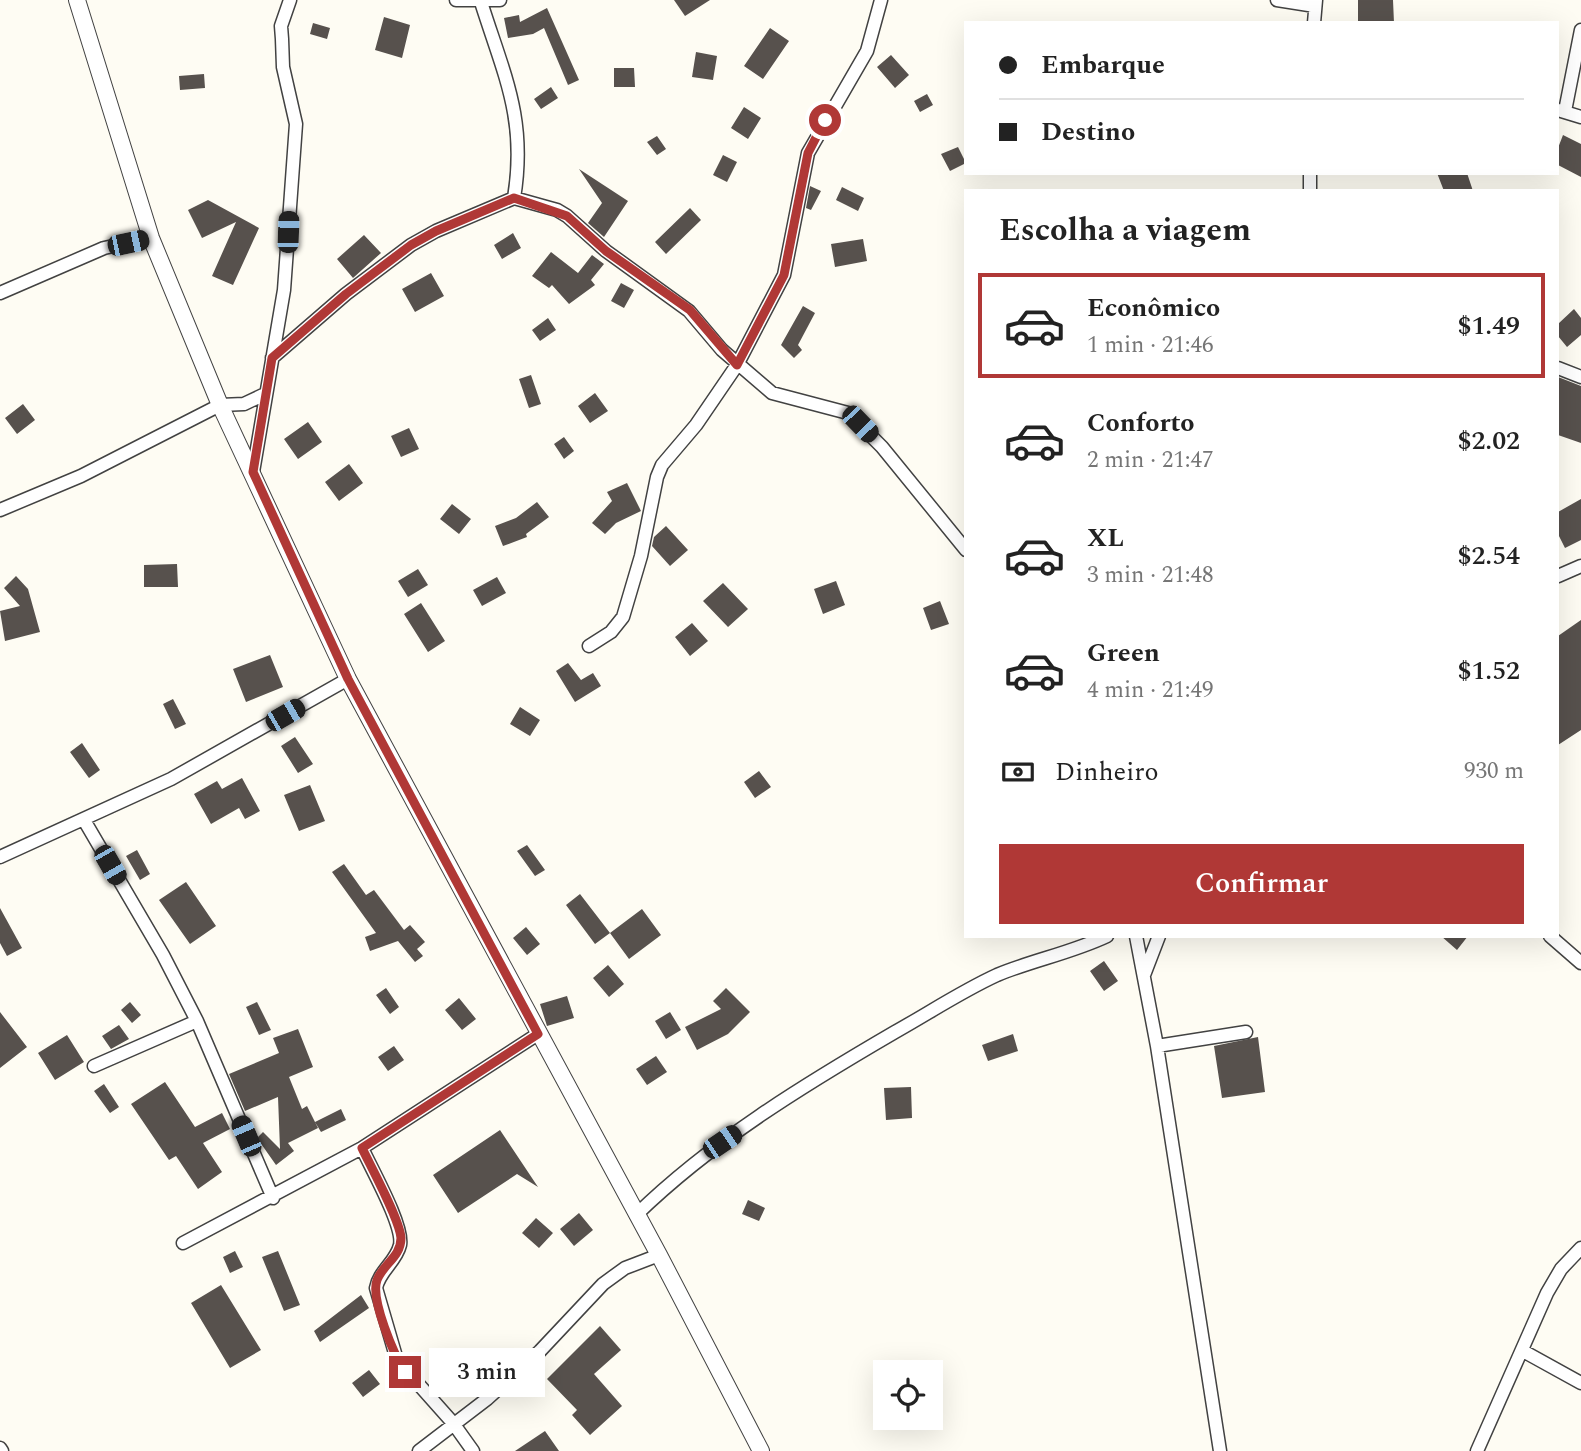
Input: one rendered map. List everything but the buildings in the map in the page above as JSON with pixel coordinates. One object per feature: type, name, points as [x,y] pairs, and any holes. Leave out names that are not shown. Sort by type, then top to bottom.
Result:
[{"type":"street","points":[[77,0],[151,238],[220,405],[348,679],[659,1255],[761,1451]]},
{"type":"street","points":[[253,472],[284,290],[296,124],[284,67],[281,26],[290,0]]},
{"type":"street","points":[[456,0],[500,0]]},
{"type":"street","points":[[589,646],[611,632],[623,617],[641,556],[657,477],[662,465],[696,425],[737,365],[784,275],[808,153],[867,51],[881,0]]},
{"type":"street","points":[[1277,0],[1315,3],[1314,21]]},
{"type":"street","points":[[481,2],[517,113],[520,163],[514,198]]},
{"type":"street","points":[[1581,30],[1561,110],[1581,117]]},
{"type":"street","points":[[272,358],[346,294],[411,245],[436,231],[514,198],[567,216],[606,251],[690,310],[737,365],[772,393],[848,413],[882,447],[964,548]]},
{"type":"street","points":[[0,293],[104,248],[151,238]]},
{"type":"street","points":[[1559,368],[1581,377]]},
{"type":"street","points":[[0,510],[81,476],[220,405],[243,404],[265,394]]},
{"type":"street","points":[[1559,576],[1581,566]]},
{"type":"street","points":[[0,856],[84,820],[222,752],[348,679]]},
{"type":"street","points":[[84,820],[163,956],[197,1021],[273,1198]]},
{"type":"street","points":[[636,1215],[679,1175],[722,1142],[871,1046],[998,975],[1072,952],[1103,938]]},
{"type":"street","points":[[1136,938],[1157,1046],[1220,1451]]},
{"type":"street","points":[[1143,977],[1157,938]]},
{"type":"street","points":[[1552,938],[1581,963]]},
{"type":"street","points":[[94,1066],[197,1021]]},
{"type":"street","points":[[1157,1046],[1246,1032]]},
{"type":"street","points":[[183,1243],[273,1198],[362,1148],[538,1034]]},
{"type":"street","points":[[362,1148],[401,1233],[396,1255],[377,1279],[376,1288],[397,1360],[453,1423],[473,1451]]},
{"type":"street","points":[[1477,1451],[1547,1293],[1561,1269],[1581,1248]]},
{"type":"street","points":[[419,1451],[487,1399],[540,1351],[603,1284],[625,1268],[659,1255]]},
{"type":"street","points":[[1523,1351],[1581,1383]]},
{"type":"route","points":[[405,1372],[397,1360],[376,1297],[377,1279],[396,1255],[401,1233],[362,1148],[538,1034],[348,679],[253,472],[272,358],[346,294],[411,245],[436,231],[514,198],[556,210],[567,216],[606,251],[659,291],[690,310],[737,365],[784,275],[808,153],[825,120]]}]
